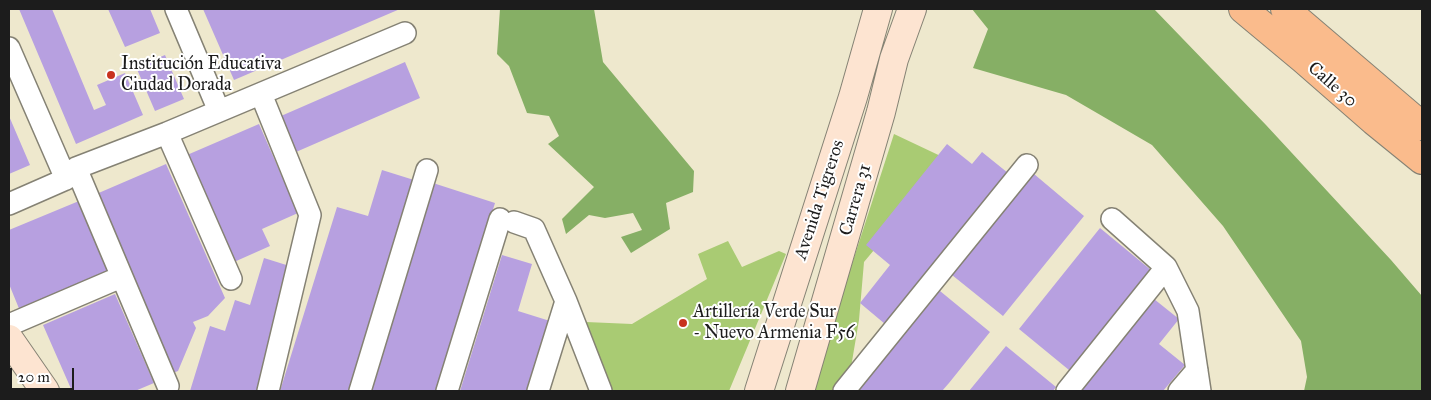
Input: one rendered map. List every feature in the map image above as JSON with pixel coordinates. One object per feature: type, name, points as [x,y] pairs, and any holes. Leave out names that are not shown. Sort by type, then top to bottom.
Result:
[{"type":"main road","name":"Avenida Tigreros","points":[[759,391],[850,106],[878,9]]},
{"type":"main road","name":"Carrera 31","points":[[800,391],[881,112],[894,59],[912,9]]},
{"type":"main road","name":"Calle 30","points":[[1243,9],[1374,122],[1422,160]]},
{"type":"main road","name":"Calle 30","points":[[1285,9],[1422,126]]},
{"type":"main road","points":[[9,339],[45,391]]},
{"type":"street","points":[[176,9],[219,111]]},
{"type":"street","points":[[9,204],[71,174],[405,34]]},
{"type":"street","points":[[9,48],[121,277],[168,386]]},
{"type":"street","points":[[261,94],[310,215],[268,391]]},
{"type":"street","points":[[167,133],[231,279]]},
{"type":"street","points":[[844,391],[1027,165]]},
{"type":"street","points":[[360,391],[427,170]]},
{"type":"street","points":[[1112,219],[1166,267],[1188,311],[1200,391]]},
{"type":"street","points":[[448,391],[507,221],[534,228],[566,301],[601,391]]},
{"type":"street","points":[[1067,391],[1160,274]]},
{"type":"street","points":[[9,326],[121,277]]},
{"type":"street","points":[[538,391],[566,301]]},
{"type":"street","points":[[1179,391],[1197,370]]},
{"type":"green space","points":[[500,9],[594,9],[603,62],[694,171],[693,192],[666,203],[670,229],[631,253],[621,237],[642,230],[633,213],[605,218],[589,215],[566,234],[562,219],[594,187],[548,144],[559,136],[549,116],[527,113],[509,66],[497,54]]},
{"type":"green space","points":[[972,9],[1154,9],[1266,125],[1422,296],[1422,391],[1304,391],[1307,377],[1301,341],[1223,226],[1152,145],[1066,95],[973,68],[988,29]]},
{"type":"green space","points":[[894,134],[949,160],[864,262],[859,320],[847,391],[811,391]]},
{"type":"green space","points":[[728,241],[742,267],[779,251],[786,254],[729,391],[613,391],[586,322],[632,324],[707,279],[698,254]]},
{"type":"building","points":[[19,9],[52,9],[94,110],[106,105],[97,85],[125,73],[143,115],[76,144]]},
{"type":"building","points":[[108,9],[150,9],[160,33],[125,47]]},
{"type":"building","points":[[203,9],[400,9],[234,80]]},
{"type":"building","points":[[165,55],[184,99],[155,111],[136,67]]},
{"type":"building","points":[[405,62],[420,98],[296,152],[281,116]]},
{"type":"building","points":[[9,116],[30,165],[9,174]]},
{"type":"building","points":[[259,124],[298,213],[262,229],[270,246],[234,262],[187,155]]},
{"type":"building","points":[[947,144],[972,164],[982,152],[1008,173],[885,324],[860,303],[890,265],[866,245]]},
{"type":"building","points":[[166,164],[225,298],[208,316],[193,322],[196,328],[178,371],[173,373],[94,195]]},
{"type":"building","points":[[382,170],[414,180],[349,391],[280,391],[337,207],[368,216]]},
{"type":"building","points":[[1034,174],[1084,216],[1003,316],[952,275]]},
{"type":"building","points":[[433,183],[495,203],[437,391],[369,391]]},
{"type":"building","points":[[79,201],[109,274],[20,311],[9,284],[9,230]]},
{"type":"building","points":[[1100,228],[1151,270],[1069,370],[1019,329]]},
{"type":"building","points":[[502,255],[532,264],[518,311],[550,321],[528,391],[460,391]]},
{"type":"building","points":[[264,258],[296,268],[258,391],[190,391],[210,326],[225,331],[235,300],[250,305]]},
{"type":"building","points":[[940,291],[990,332],[949,383],[942,391],[858,391]]},
{"type":"building","points":[[115,294],[154,383],[135,391],[72,391],[43,325]]},
{"type":"building","points":[[1154,299],[1179,319],[1159,344],[1185,365],[1163,391],[1079,391]]},
{"type":"building","points":[[1006,346],[1056,387],[1053,391],[969,391]]},
{"type":"place","name":"Institución Educativa Ciudad Dorada","points":[[111,75]]},
{"type":"place","name":"Artillería Verde Sur - Nuevo Armenia F56","points":[[683,323]]}]
